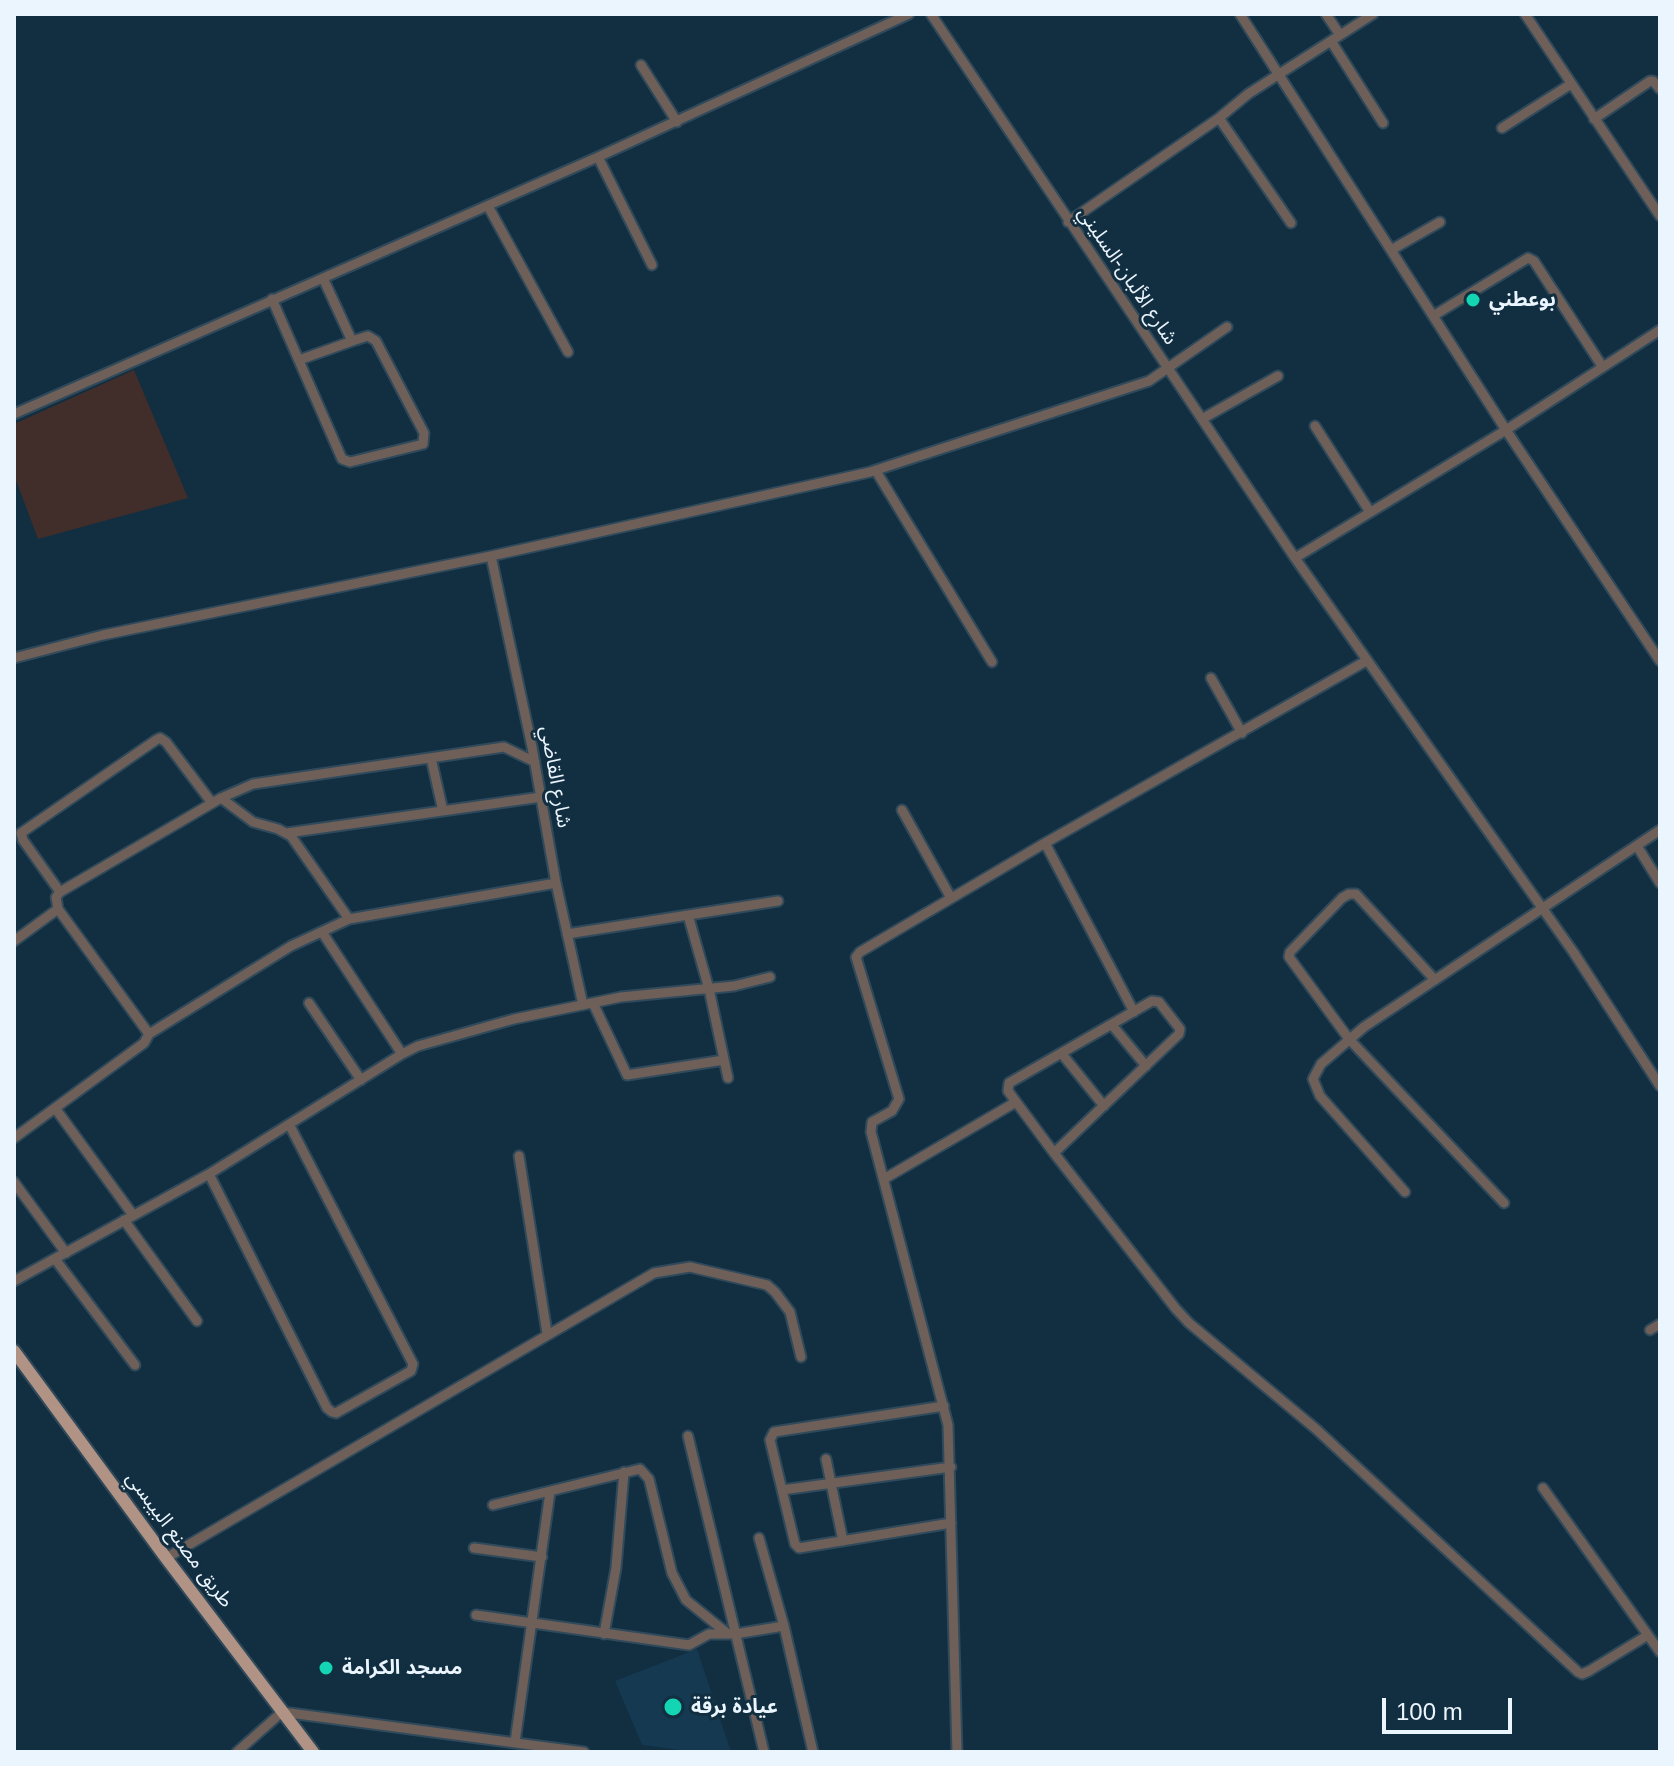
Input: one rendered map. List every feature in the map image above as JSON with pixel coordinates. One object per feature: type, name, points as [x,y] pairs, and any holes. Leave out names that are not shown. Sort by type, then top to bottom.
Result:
[{"type":"main road","name":"طريق مصنع البيبسي","points":[[14,1351],[313,1752]]},
{"type":"street","points":[[14,414],[677,122],[909,14]]},
{"type":"street","name":"شارع الألبان-السليني","points":[[931,14],[1295,558],[1544,910],[1660,1086]]},
{"type":"street","points":[[1240,14],[1506,430],[1660,661]]},
{"type":"street","points":[[1326,14],[1335,38],[1383,123]]},
{"type":"street","points":[[1068,222],[1219,118],[1248,94],[1373,14]]},
{"type":"street","points":[[1525,14],[1660,216]]},
{"type":"street","points":[[641,65],[677,122]]},
{"type":"street","points":[[1594,119],[1650,81],[1660,89]]},
{"type":"street","points":[[1502,128],[1571,84]]},
{"type":"street","points":[[1219,118],[1291,223]]},
{"type":"street","points":[[598,157],[652,265]]},
{"type":"street","points":[[488,206],[568,352]]},
{"type":"street","points":[[1391,250],[1440,222]]},
{"type":"street","points":[[1433,316],[1528,258],[1534,261],[1602,366]]},
{"type":"street","points":[[323,278],[352,341],[368,336],[376,341],[424,433],[423,444]]},
{"type":"street","points":[[272,299],[342,459],[350,462],[423,444]]},
{"type":"street","points":[[14,658],[103,635],[491,556],[876,471],[1149,381],[1227,327]]},
{"type":"street","points":[[1295,558],[1506,430],[1660,330]]},
{"type":"street","points":[[299,360],[370,337],[423,444]]},
{"type":"street","points":[[1202,419],[1278,376]]},
{"type":"street","points":[[1315,426],[1370,512]]},
{"type":"street","points":[[876,471],[992,662]]},
{"type":"street","name":"شارع القاضي","points":[[491,556],[535,762],[567,934],[588,1004],[627,1075],[724,1060]]},
{"type":"street","points":[[957,1752],[951,1467],[944,1406],[870,1127],[875,1120],[892,1111],[899,1099],[856,957],[1045,843],[1366,661]]},
{"type":"street","points":[[1211,678],[1242,733]]},
{"type":"street","points":[[60,892],[21,833],[160,738],[217,800],[253,822],[287,833],[541,797]]},
{"type":"street","points":[[149,1034],[58,909],[56,897],[60,892],[217,800],[253,784],[504,747],[535,762]]},
{"type":"street","points":[[431,758],[443,811]]},
{"type":"street","points":[[902,810],[951,898]]},
{"type":"street","points":[[1405,1192],[1316,1088],[1314,1073],[1349,1039],[1660,830]]},
{"type":"street","points":[[287,833],[349,919]]},
{"type":"street","points":[[1045,843],[1134,1012]]},
{"type":"street","points":[[1637,846],[1660,883]]},
{"type":"street","points":[[14,1138],[144,1043],[149,1034],[291,946],[349,919],[556,883]]},
{"type":"street","points":[[1435,980],[1356,894],[1342,898],[1290,952],[1289,957],[1349,1039],[1504,1203]]},
{"type":"street","points":[[567,934],[778,901]]},
{"type":"street","points":[[14,941],[58,909]]},
{"type":"street","points":[[688,915],[709,989],[728,1078]]},
{"type":"street","points":[[322,932],[402,1054]]},
{"type":"street","points":[[14,1281],[209,1174],[402,1054],[452,1036],[621,997],[734,986],[770,977]]},
{"type":"street","points":[[1054,1153],[1179,1034],[1180,1029],[1159,1002],[1152,1001],[1009,1083],[1008,1091],[1054,1153],[1189,1323],[1316,1429],[1578,1672],[1589,1671],[1648,1635]]},
{"type":"street","points":[[309,1003],[361,1080]]},
{"type":"street","points":[[1112,1025],[1146,1066]]},
{"type":"street","points":[[1062,1054],[1104,1106]]},
{"type":"street","points":[[884,1179],[1016,1102]]},
{"type":"street","points":[[55,1108],[197,1321]]},
{"type":"street","points":[[209,1174],[327,1408],[336,1413],[411,1371],[413,1364],[290,1126]]},
{"type":"street","points":[[519,1156],[547,1333]]},
{"type":"street","points":[[14,1182],[66,1253]]},
{"type":"street","points":[[55,1259],[135,1365]]},
{"type":"street","points":[[166,1558],[654,1273],[690,1267],[767,1285],[790,1312],[801,1357]]},
{"type":"street","points":[[1650,1330],[1660,1324]]},
{"type":"street","points":[[944,1406],[774,1432],[770,1440],[797,1546],[804,1549],[951,1523]]},
{"type":"street","points":[[688,1436],[732,1634],[764,1752]]},
{"type":"street","points":[[826,1459],[843,1541]]},
{"type":"street","points":[[782,1490],[951,1467]]},
{"type":"street","points":[[493,1505],[635,1469],[646,1474],[672,1573],[686,1600],[732,1634]]},
{"type":"street","points":[[604,1634],[616,1568],[624,1472]]},
{"type":"street","points":[[1543,1488],[1660,1652]]},
{"type":"street","points":[[515,1742],[550,1492]]},
{"type":"street","points":[[759,1538],[784,1626],[813,1752]]},
{"type":"street","points":[[474,1548],[542,1557]]},
{"type":"street","points":[[476,1615],[689,1645],[704,1636],[784,1626]]},
{"type":"street","points":[[237,1752],[282,1712],[584,1752]]},
{"type":"shaded area","points":[[134,370],[188,498],[38,539],[14,475],[14,424]]},
{"type":"shaded area","points":[[697,1649],[731,1752],[695,1752],[642,1745],[615,1681]]},
{"type":"place","name":"بوعطني","points":[[1473,300]]},
{"type":"place","name":"مسجد الكرامة","points":[[326,1668]]},
{"type":"place","name":"عيادة برقة","points":[[673,1707]]}]
